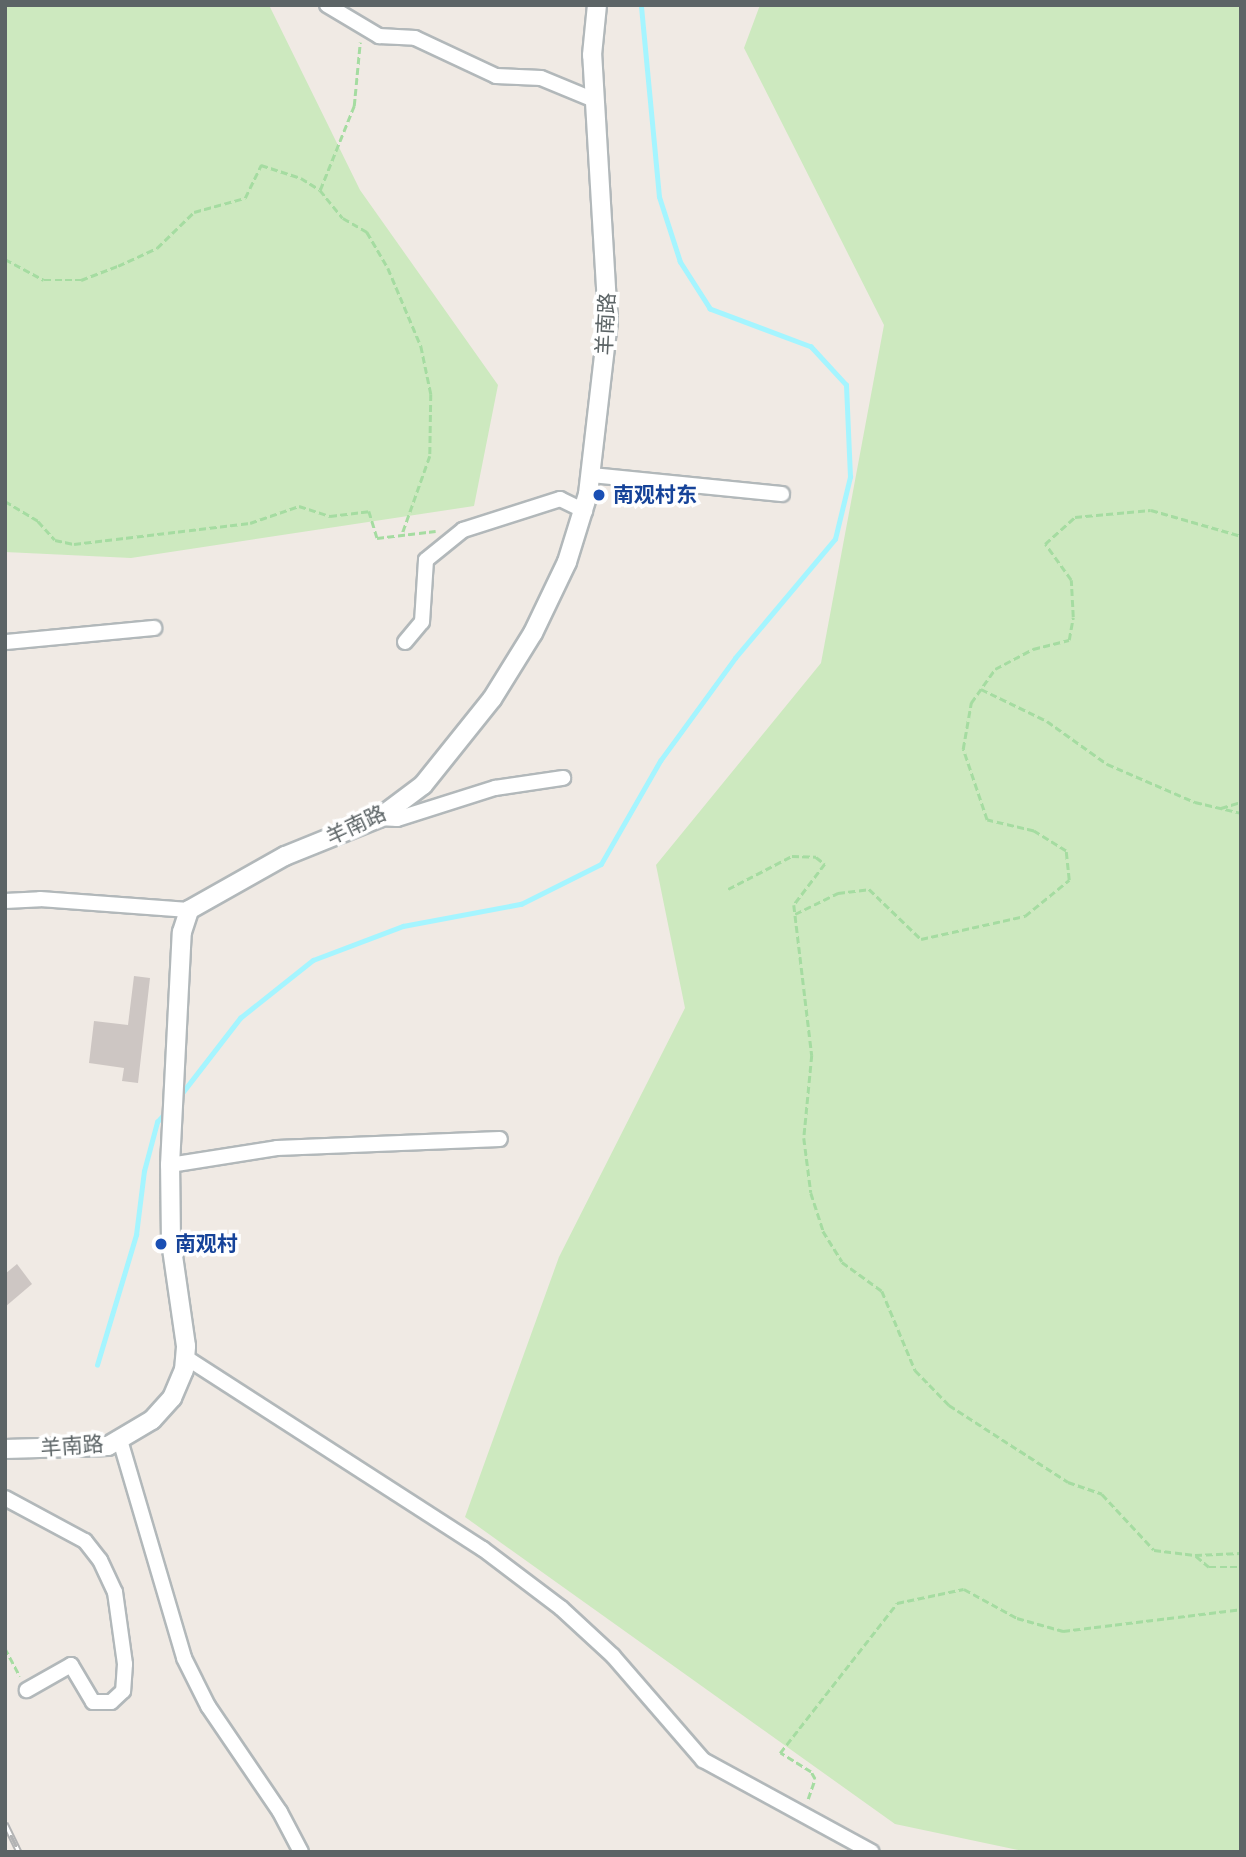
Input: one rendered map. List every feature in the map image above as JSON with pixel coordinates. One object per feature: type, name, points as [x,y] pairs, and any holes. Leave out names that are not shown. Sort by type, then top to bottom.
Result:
[{"type":"street","points":[[327,5],[379,36],[415,38],[496,76],[541,78],[594,100]]},
{"type":"street","name":"羊南路","points":[[5,1449],[82,1449],[120,1440],[152,1420],[172,1398],[185,1357],[171,1242],[170,1165],[182,932],[189,910],[285,856],[379,818],[423,785],[492,699],[533,633],[585,511],[608,321],[592,55],[597,5]]},
{"type":"street","points":[[591,475],[782,494]]},
{"type":"street","points":[[405,642],[422,622],[426,560],[463,530],[560,499],[585,511]]},
{"type":"street","points":[[5,642],[154,628]]},
{"type":"street","points":[[379,818],[397,819],[495,788],[563,778]]},
{"type":"street","points":[[5,901],[40,899],[189,910]]},
{"type":"street","points":[[170,1165],[277,1148],[500,1139]]},
{"type":"street","points":[[185,1357],[484,1549],[613,1656],[704,1760],[872,1852]]},
{"type":"street","points":[[120,1440],[184,1658],[208,1706],[281,1812],[301,1852]]},
{"type":"street","points":[[5,1497],[85,1541],[100,1560],[115,1592],[125,1664],[123,1691],[111,1702],[93,1702],[71,1665],[27,1690]]},
{"type":"path","points":[[320,190],[354,106],[360,27]]},
{"type":"path","points":[[5,259],[44,280],[81,280],[157,248],[194,212],[245,198],[261,165],[301,178],[320,190],[343,218],[367,232],[388,268],[421,346],[431,394],[430,456],[402,535]]},
{"type":"path","points":[[5,501],[38,521],[55,540],[74,544],[250,523],[299,506],[330,516],[369,511],[377,538],[463,530]]},
{"type":"path","points":[[795,914],[838,893],[869,889],[922,939],[1025,916],[1069,880],[1066,851],[1034,831],[987,820],[963,749],[971,704],[995,669],[1033,649],[1069,640],[1071,580],[1045,544],[1074,517],[1151,510],[1240,537]]},
{"type":"path","points":[[981,689],[1047,721],[1107,764],[1221,808],[1241,813]]},
{"type":"path","points":[[1221,808],[1241,802]]},
{"type":"path","points":[[728,889],[792,856],[816,857],[825,864],[794,905],[812,1055],[804,1138],[811,1193],[823,1231],[842,1262],[882,1291],[915,1370],[949,1405],[1068,1482],[1102,1494],[1154,1550],[1195,1555],[1241,1552]]},
{"type":"path","points":[[1195,1555],[1209,1567],[1241,1567]]},
{"type":"path","points":[[803,1815],[815,1779],[811,1772],[780,1753],[897,1602],[964,1589],[1017,1618],[1063,1631],[1241,1609]]},
{"type":"path","points":[[5,1648],[27,1690]]},
{"type":"green space","points":[[5,5],[269,5],[360,190],[498,385],[474,506],[131,558],[5,552]]},
{"type":"green space","points":[[760,5],[1241,5],[1241,1852],[1028,1852],[895,1824],[465,1517],[559,1257],[685,1008],[656,865],[821,663],[884,325],[744,48]]},
{"type":"building","points":[[134,976],[150,978],[138,1083],[122,1081],[124,1068],[89,1063],[94,1021],[128,1025]]},
{"type":"building","points":[[17,1264],[32,1284],[5,1307],[5,1274]]},
{"type":"waterway","points":[[179,1097],[240,1018],[313,960],[403,926],[521,904],[601,864],[660,761],[735,658],[835,539],[850,477],[846,385],[811,347],[710,309],[680,262],[659,197],[641,5]]},
{"type":"waterway","points":[[97,1365],[136,1235],[144,1171],[157,1122],[167,1111]]},
{"type":"railway","points":[[5,1823],[19,1852]]},
{"type":"place","name":"南观村东","points":[[599,495]]},
{"type":"place","name":"南观村","points":[[161,1244]]}]
